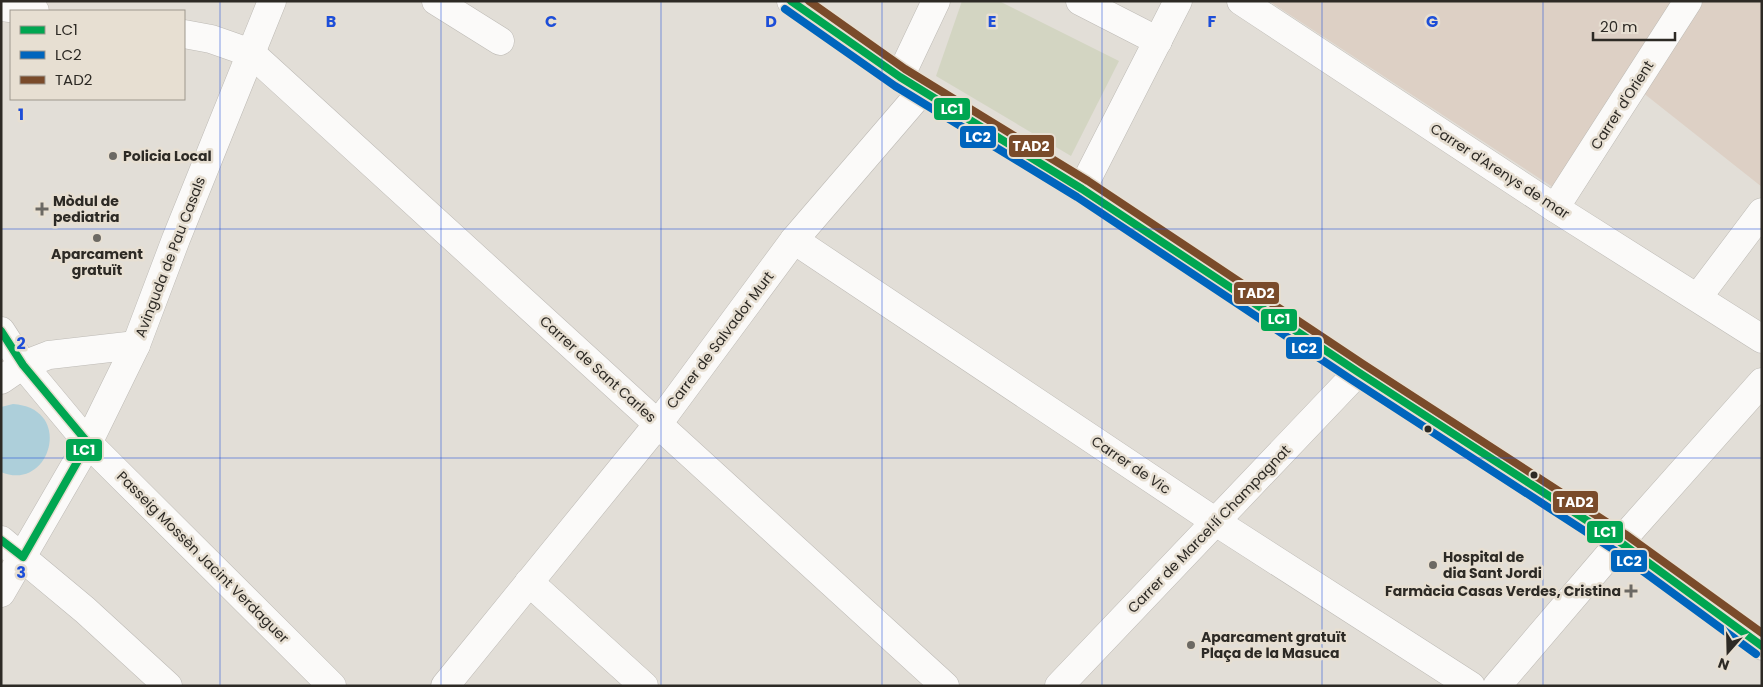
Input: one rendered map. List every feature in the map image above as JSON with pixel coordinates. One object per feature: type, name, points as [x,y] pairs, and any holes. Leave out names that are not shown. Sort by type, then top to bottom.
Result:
[{"type":"street","name":"Avinguda de Pau Casals","points":[[1,593],[88,442],[136,345],[176,239],[272,1]]},
{"type":"street","points":[[436,1],[500,41]]},
{"type":"street","points":[[791,1],[911,84],[1082,190],[1620,542],[1762,646]]},
{"type":"street","name":"Carrer de Salvador Murt","points":[[445,686],[658,424],[911,84],[936,1]]},
{"type":"street","points":[[1080,1],[1158,41]]},
{"type":"street","points":[[1082,190],[1178,1]]},
{"type":"street","name":"Carrer d'Arenys de mar","points":[[1241,1],[1555,208],[1762,339]]},
{"type":"street","name":"Carrer d'Orient","points":[[1555,208],[1688,1]]},
{"type":"street","points":[[1,7],[26,10]]},
{"type":"street","points":[[185,34],[211,39],[251,53]]},
{"type":"street","name":"Carrer de Sant Carles","points":[[251,53],[945,686]]},
{"type":"street","points":[[1698,297],[1762,212]]},
{"type":"street","name":"Carrer de Vic","points":[[794,240],[1216,522],[1470,686]]},
{"type":"street","name":"Passeig Mossèn Jacint Verdaguer","points":[[1,331],[23,365],[88,442],[332,686]]},
{"type":"street","name":"Avinguda de Pau Casals","points":[[1,380],[23,365],[49,356],[136,345]]},
{"type":"street","name":"Carrer de Marcel·lí Champagnat","points":[[1059,686],[1358,372]]},
{"type":"street","points":[[1497,686],[1620,542],[1762,382]]},
{"type":"street","points":[[1,540],[85,610],[168,686]]},
{"type":"street","points":[[529,582],[644,686]]},
{"type":"shaded area","points":[[1269,1],[1762,1],[1762,187],[1642,92],[1568,197]]},
{"type":"green space","points":[[962,1],[999,1],[1119,61],[1071,156],[936,76]]},
{"type":"water","points":[[13,404],[32,409],[44,419],[49,433],[49,447],[43,461],[32,471],[18,475],[1,472],[1,407]]},
{"type":"transit line","name":"LC1","points":[[791,1],[900,77],[1082,189],[1358,372],[1620,542],[1762,646]]},
{"type":"transit line","name":"TAD2","points":[[809,1],[905,69],[1088,181],[1363,364],[1625,534],[1762,633]]},
{"type":"transit line","name":"LC2","points":[[785,9],[895,86],[1077,197],[1352,380],[1614,550],[1756,654]]},
{"type":"transit line","name":"LC1","points":[[1,331],[23,365],[88,443],[23,557],[1,540]]},
{"type":"place","name":"Policia Local","points":[[113,156]]},
{"type":"place","name":"Mòdul de pediatria","points":[[42,209]]},
{"type":"place","name":"Aparcament gratuït","points":[[97,238]]},
{"type":"place","name":"Hospital de dia Sant Jordi","points":[[1433,565]]},
{"type":"place","name":"Farmàcia Casas Verdes, Cristina","points":[[1631,591]]},
{"type":"place","name":"Aparcament gratuït Plaça de la Masuca","points":[[1191,645]]}]
